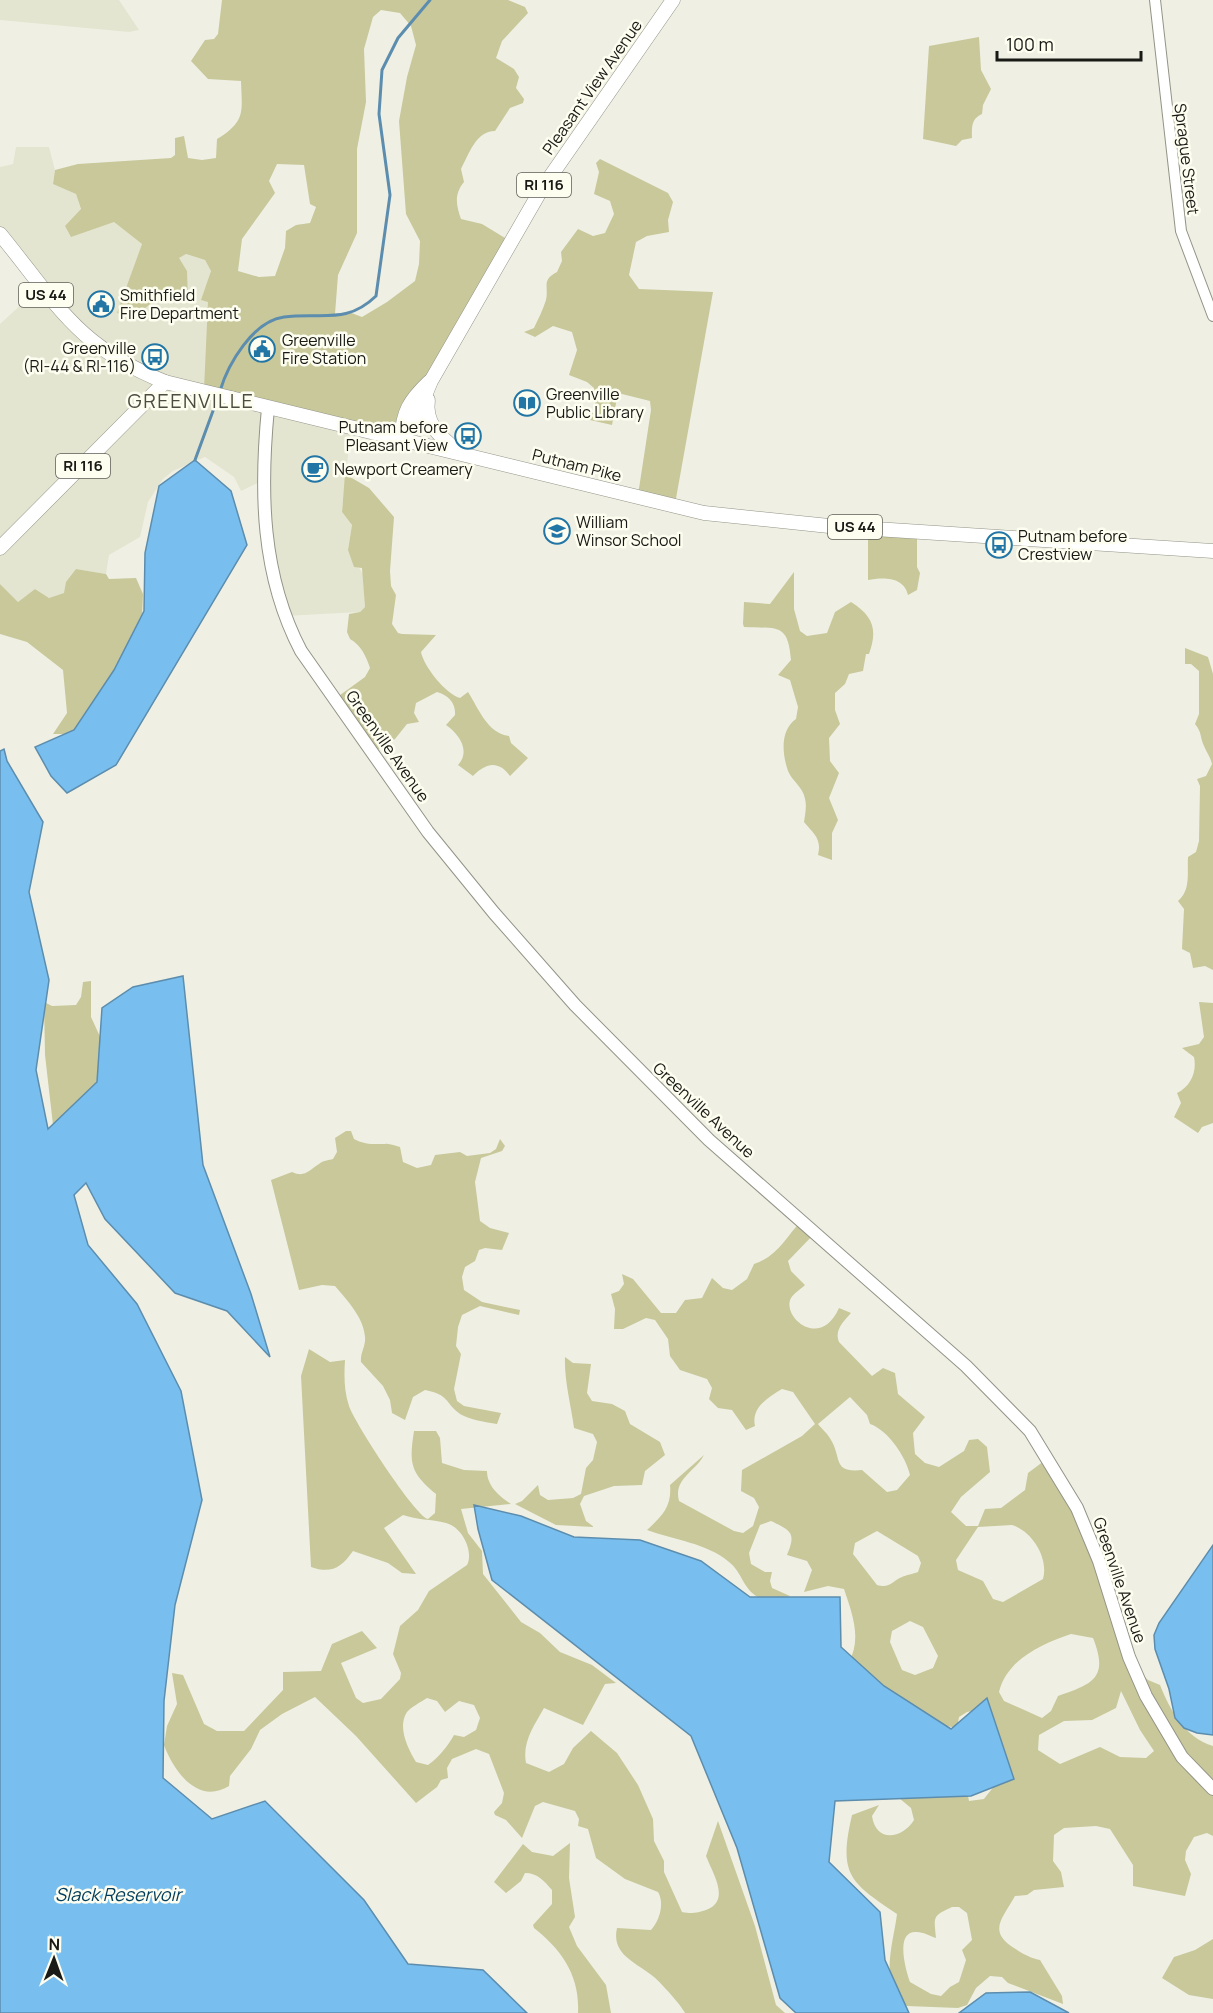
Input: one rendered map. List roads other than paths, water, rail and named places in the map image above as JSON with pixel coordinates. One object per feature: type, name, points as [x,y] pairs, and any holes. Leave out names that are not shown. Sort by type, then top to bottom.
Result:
[{"type":"main road","name":"Pleasant View Avenue","points":[[401,439],[419,412],[431,381],[541,190],[673,0]]},
{"type":"main road","name":"Putnam Pike","points":[[0,234],[41,288],[88,340],[125,364],[165,382],[684,509],[749,519],[1213,551]]},
{"type":"main road","points":[[431,381],[426,412],[442,438],[461,454]]},
{"type":"main road","name":"RI 116","points":[[0,548],[165,382]]},
{"type":"main road","name":"Greenville Avenue","points":[[268,408],[263,484],[269,558],[287,625],[301,651],[428,832],[494,913],[575,1005],[709,1140],[966,1366],[1030,1431],[1077,1508],[1099,1560],[1129,1657],[1146,1696],[1182,1757],[1213,1789]]},
{"type":"street","name":"Sprague Street","points":[[1155,0],[1181,231],[1213,316]]},
{"type":"water","points":[[195,460],[231,491],[247,545],[116,765],[67,793],[51,776],[35,747],[74,730],[114,670],[144,611],[145,553],[159,486]]},
{"type":"water","name":"Slack Reservoir","points":[[4,749],[7,761],[43,822],[29,892],[49,980],[36,1070],[48,1129],[97,1082],[102,1008],[133,987],[183,976],[203,1165],[251,1294],[270,1357],[227,1311],[175,1293],[105,1219],[86,1183],[74,1195],[88,1245],[137,1304],[181,1391],[202,1500],[175,1605],[164,1701],[163,1778],[212,1819],[265,1801],[364,1900],[408,1964],[483,1970],[527,2013],[0,2013],[0,751]]},
{"type":"water","points":[[474,1505],[521,1516],[574,1537],[640,1540],[701,1561],[750,1597],[840,1597],[841,1647],[884,1686],[951,1729],[987,1698],[1014,1779],[971,1796],[835,1801],[829,1862],[880,1912],[885,1960],[909,2013],[796,2013],[780,1998],[737,1848],[691,1736],[492,1580]]},
{"type":"water","points":[[1213,1545],[1213,1735],[1197,1733],[1184,1728],[1175,1718],[1169,1689],[1155,1649],[1154,1635],[1159,1623]]},
{"type":"water","points":[[1030,1992],[1069,2013],[959,2013],[986,1993]]},
{"type":"waterway","points":[[220,391],[243,345],[262,326],[284,317],[344,314],[365,305],[376,296],[390,195],[379,114],[382,70],[398,38],[430,0]]},
{"type":"waterway","points":[[195,460],[217,400]]},
{"type":"place","name":"Smithfield Fire Department","points":[[101,304]]},
{"type":"place","name":"Greenville Fire Station","points":[[262,349]]},
{"type":"place","name":"Greenville (RI-44 & RI-116)","points":[[155,357]]},
{"type":"place","name":"Greenville Public Library","points":[[527,403]]},
{"type":"place","name":"Putnam before Pleasant View","points":[[468,436]]},
{"type":"place","name":"Newport Creamery","points":[[315,469]]},
{"type":"place","name":"William Winsor School","points":[[557,531]]},
{"type":"place","name":"Putnam before Crestview","points":[[999,545]]},
{"type":"district","name":"GREENVILLE","points":[[191,401]]}]
